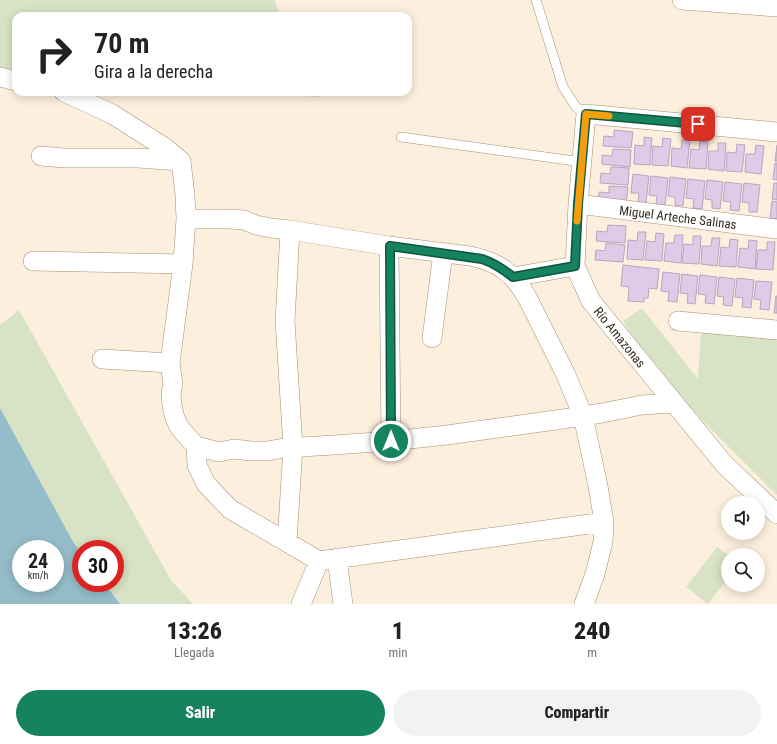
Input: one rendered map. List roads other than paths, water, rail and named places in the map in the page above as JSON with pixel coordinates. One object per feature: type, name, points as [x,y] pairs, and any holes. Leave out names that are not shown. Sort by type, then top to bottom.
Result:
[{"type":"street","points":[[682,0],[777,7]]},
{"type":"street","points":[[0,77],[12,79]]},
{"type":"street","points":[[73,96],[112,114],[164,147],[181,161],[186,219],[183,264],[170,363],[173,384],[171,394],[174,415],[178,424],[196,446],[219,452],[234,449],[251,451],[391,441],[447,435],[583,416],[642,405],[674,403]]},
{"type":"street","points":[[586,114],[777,132]]},
{"type":"street","name":"Río Amazonas","points":[[586,114],[578,204],[575,266],[591,301],[724,464],[777,514]]},
{"type":"street","points":[[42,156],[64,158],[138,158],[181,161]]},
{"type":"street","name":"Miguel Arteche Salinas","points":[[578,204],[777,229]]},
{"type":"street","points":[[186,219],[244,220],[256,225],[271,228],[390,246],[470,256],[482,259],[498,266],[513,277],[522,287],[566,375],[583,416],[604,522],[604,542],[595,574],[584,604]]},
{"type":"street","points":[[287,542],[293,447],[285,321],[290,230]]},
{"type":"street","points":[[390,246],[391,441]]},
{"type":"street","points":[[432,338],[443,253]]},
{"type":"street","points":[[34,261],[183,264]]},
{"type":"street","points":[[513,277],[575,266]]},
{"type":"street","points":[[678,321],[777,330]]},
{"type":"street","points":[[102,359],[170,363]]},
{"type":"street","points":[[196,446],[197,466],[206,484],[230,509],[287,542],[328,560],[604,522]]},
{"type":"street","points":[[301,604],[328,560]]},
{"type":"street","points":[[328,560],[343,604]]},
{"type":"lane","points":[[536,0],[563,87],[576,106],[586,114]]},
{"type":"lane","points":[[401,137],[582,162]]},
{"type":"water","points":[[0,408],[72,540],[72,592],[111,592],[120,604],[0,604]]}]
